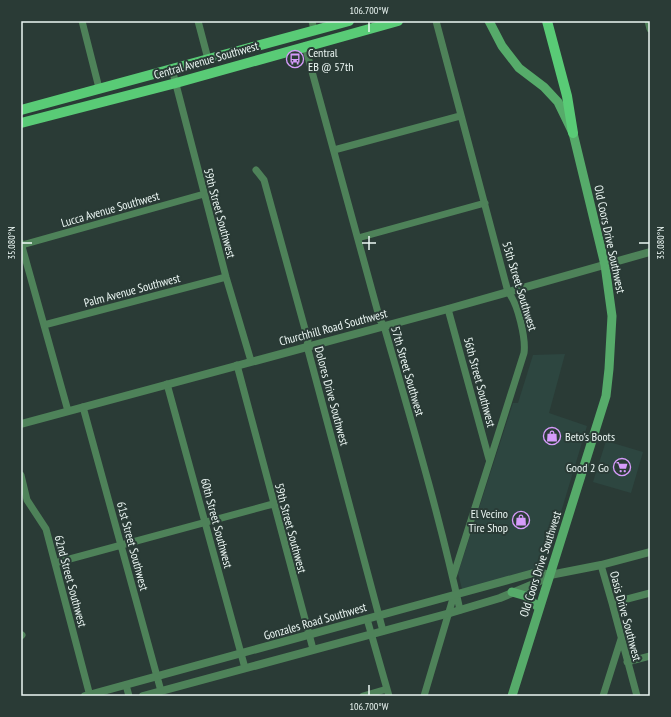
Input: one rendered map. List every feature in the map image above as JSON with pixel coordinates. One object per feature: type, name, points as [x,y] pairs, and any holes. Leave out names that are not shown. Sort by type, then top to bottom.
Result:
[{"type":"main road","points":[[21,109],[208,59],[313,26],[349,21]]},
{"type":"main road","name":"Central Avenue Southwest","points":[[21,123],[176,83],[398,21]]},
{"type":"main road","name":"Old Coors Drive Southwest","points":[[489,21],[502,46],[519,68],[544,87],[558,102],[573,133],[605,265],[612,316],[606,396],[512,696]]},
{"type":"main road","points":[[547,21],[567,96],[573,133]]},
{"type":"main road","points":[[512,592],[526,596],[539,608]]},
{"type":"street","points":[[82,21],[99,88]]},
{"type":"street","points":[[198,21],[208,59]]},
{"type":"street","name":"55th Street Southwest","points":[[436,21],[508,292],[514,298],[524,336],[525,346],[524,354],[453,577]]},
{"type":"street","points":[[648,21],[650,30]]},
{"type":"street","name":"57th Street Southwest","points":[[305,46],[380,320],[384,326],[453,577],[455,595],[460,610]]},
{"type":"street","name":"59th Street Southwest","points":[[172,69],[226,276],[251,361]]},
{"type":"street","points":[[334,150],[460,116]]},
{"type":"street","name":"Dolores Drive Southwest","points":[[256,170],[264,180],[308,340],[306,346],[383,631]]},
{"type":"street","name":"Lucca Avenue Southwest","points":[[21,244],[204,194]]},
{"type":"street","points":[[358,238],[485,203]]},
{"type":"street","points":[[21,244],[68,411]]},
{"type":"street","name":"Churchhill Road Southwest","points":[[21,424],[306,346],[448,309],[650,252]]},
{"type":"street","name":"Palm Avenue Southwest","points":[[44,325],[226,276]]},
{"type":"street","name":"56th Street Southwest","points":[[448,309],[490,460]]},
{"type":"street","name":"59th Street Southwest","points":[[237,365],[273,504],[314,650]]},
{"type":"street","name":"60th Street Southwest","points":[[167,384],[245,668]]},
{"type":"street","name":"61st Street Southwest","points":[[83,407],[161,691]]},
{"type":"street","name":"62nd Street Southwest","points":[[21,475],[27,500],[46,529],[89,696]]},
{"type":"street","points":[[55,563],[273,504]]},
{"type":"street","name":"Gonzales Road Southwest","points":[[143,696],[450,613],[536,583],[550,575],[600,565],[650,552]]},
{"type":"street","name":"Oasis Drive Southwest","points":[[600,565],[612,603],[636,696]]},
{"type":"street","name":"Gonzales Road Southwest","points":[[89,696],[537,572],[550,575]]},
{"type":"street","points":[[612,603],[650,593]]},
{"type":"street","points":[[424,696],[455,595]]},
{"type":"street","points":[[363,696],[388,693],[367,619]]},
{"type":"street","points":[[603,696],[621,639]]},
{"type":"street","points":[[627,662],[650,656]]},
{"type":"street","points":[[126,686],[129,696]]},
{"type":"shaded area","points":[[565,354],[549,413],[587,426],[545,565],[542,569],[462,589],[458,573],[513,403],[518,403],[533,355]]},
{"type":"shaded area","points":[[606,441],[643,452],[631,493],[593,482]]},
{"type":"place","name":"Central EB @ 57th","points":[[295,59]]},
{"type":"place","name":"Beto's Boots","points":[[552,436]]},
{"type":"place","name":"Good 2 Go","points":[[622,467]]},
{"type":"place","name":"El Vecino Tire Shop","points":[[521,520]]}]
